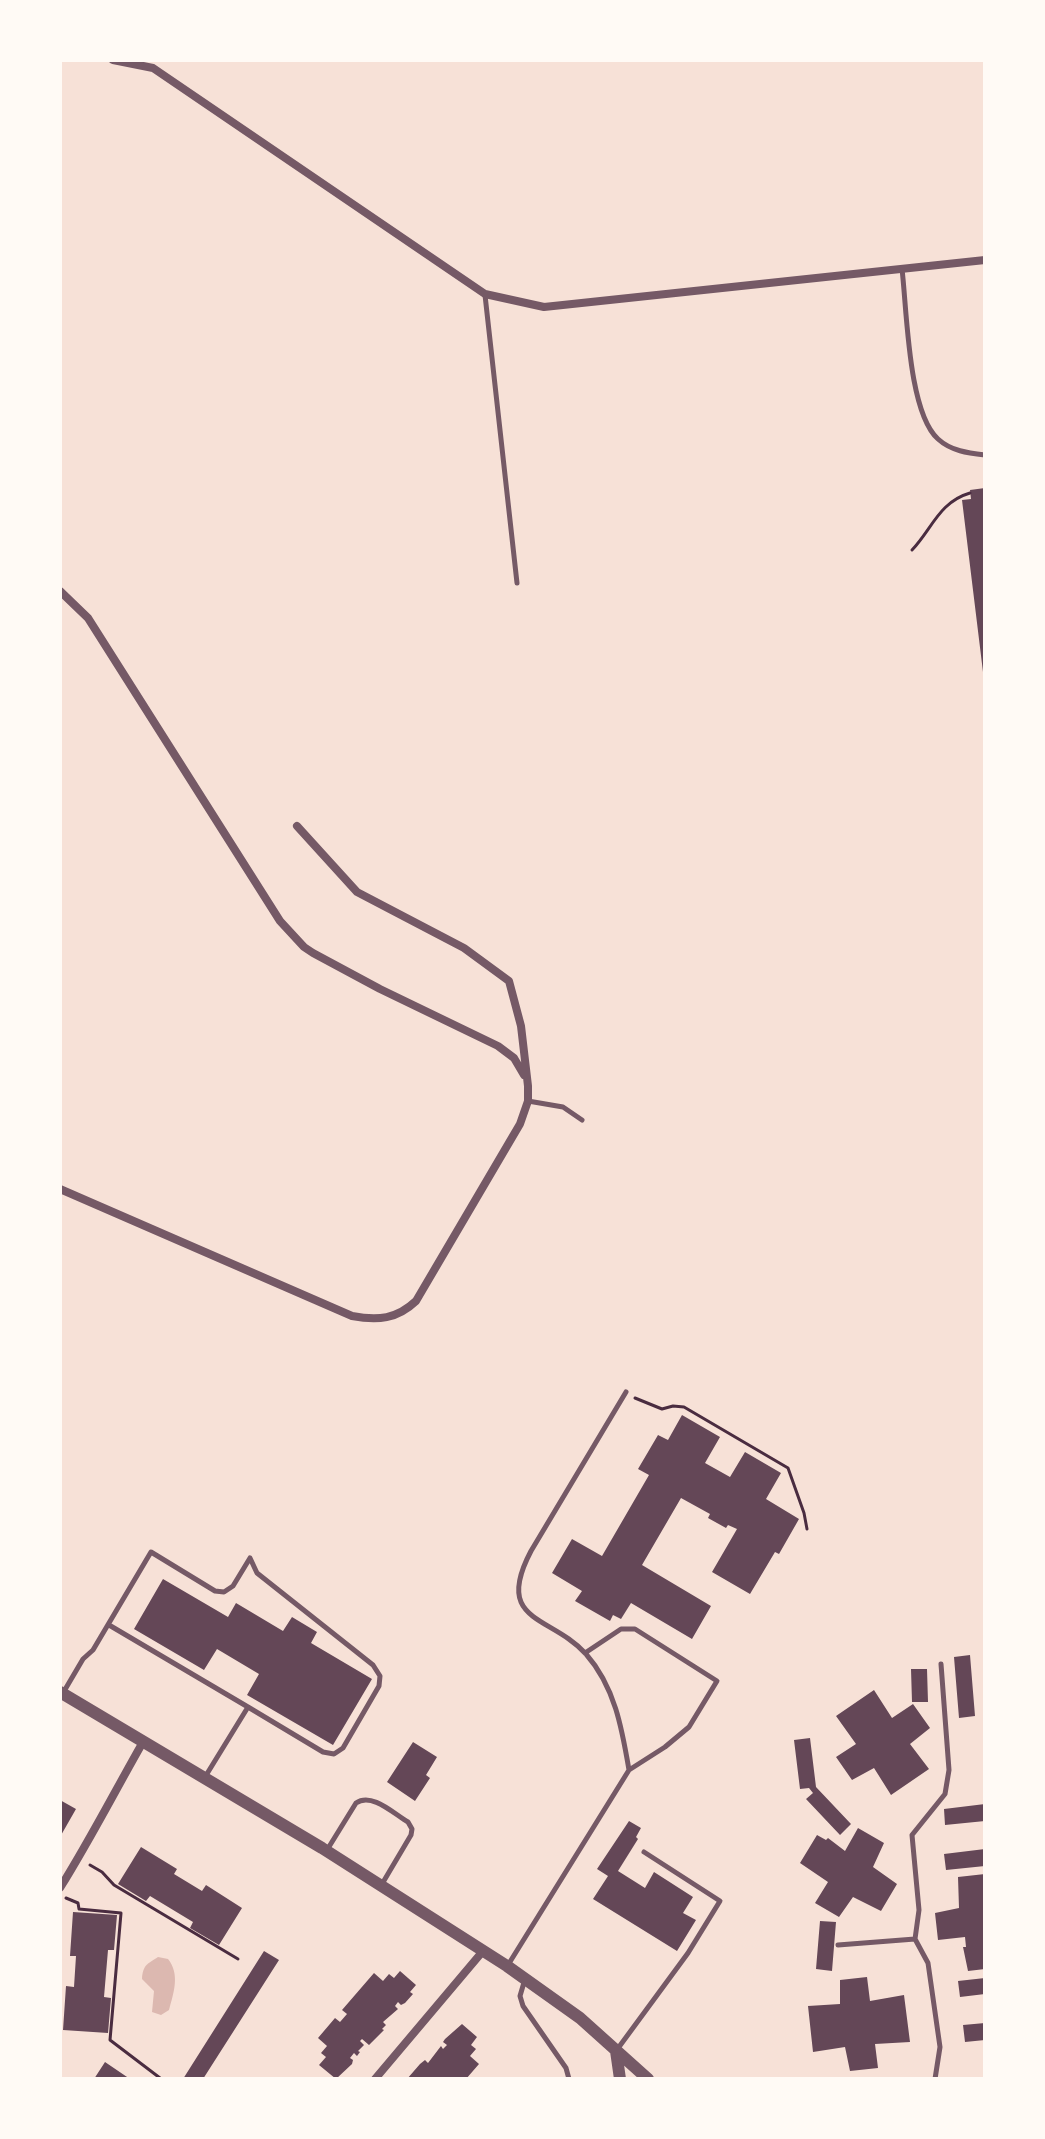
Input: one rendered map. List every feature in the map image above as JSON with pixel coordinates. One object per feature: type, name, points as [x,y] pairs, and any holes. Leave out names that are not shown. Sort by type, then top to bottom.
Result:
[{"type":"street","points":[[113,60],[153,68],[485,294],[544,307],[985,260]]},
{"type":"street","points":[[60,591],[88,618],[280,921],[304,947],[380,989],[498,1046],[514,1058],[528,1086]]},
{"type":"street","points":[[60,1189],[352,1316],[389,1318],[404,1312],[416,1301],[520,1124],[528,1101],[521,1026],[509,981],[464,948],[357,892],[297,826]]},
{"type":"street","points":[[61,1693],[326,1851],[507,1966],[580,2018],[648,2079]]},
{"type":"street","points":[[60,1888],[97,1829],[143,1742]]},
{"type":"street","points":[[375,2079],[483,1951]]},
{"type":"street","points":[[616,2051],[620,2079]]},
{"type":"lane","points":[[902,269],[916,394],[923,416],[936,437],[950,447],[985,455]]},
{"type":"lane","points":[[485,294],[517,583]]},
{"type":"lane","points":[[528,1101],[563,1107],[582,1120]]},
{"type":"lane","points":[[626,1392],[520,1571],[518,1595],[529,1614],[585,1653],[605,1683],[621,1721],[629,1770]]},
{"type":"lane","points":[[61,1693],[109,1625],[151,1552],[215,1591],[224,1592],[233,1586],[250,1558],[257,1573],[373,1665],[380,1676],[379,1686],[343,1748],[334,1754],[323,1752],[109,1625]]},
{"type":"lane","points":[[507,1966],[629,1770],[689,1727],[717,1681],[635,1629],[621,1629],[585,1653]]},
{"type":"lane","points":[[935,2079],[940,2047],[928,1963],[915,1939],[919,1910],[912,1835],[945,1794],[949,1770],[941,1664]]},
{"type":"lane","points":[[205,1777],[248,1707]]},
{"type":"lane","points":[[326,1851],[356,1803],[362,1799],[370,1799],[408,1822],[411,1835],[382,1886]]},
{"type":"lane","points":[[616,2051],[688,1953],[720,1901],[644,1852]]},
{"type":"lane","points":[[838,1945],[915,1939]]},
{"type":"lane","points":[[525,1978],[520,1996],[523,2006],[566,2068],[569,2079]]},
{"type":"path","points":[[912,550],[925,536],[940,510],[955,497],[970,493]]},
{"type":"path","points":[[626,1392],[653,1408],[684,1407],[788,1468],[807,1529]]},
{"type":"path","points":[[90,1865],[114,1885],[238,1959]]},
{"type":"path","points":[[60,1896],[78,1903],[79,1909],[121,1913],[110,2040],[160,2078]]},
{"type":"shaded area","points":[[158,1957],[168,1959],[175,1977],[169,2010],[161,2015],[152,2012],[154,1991],[142,1979],[145,1967]]},
{"type":"building","points":[[985,488],[983,672],[962,500],[971,499],[970,490]]},
{"type":"building","points":[[682,1415],[720,1437],[705,1463],[730,1477],[745,1452],[781,1473],[766,1499],[799,1519],[750,1594],[712,1572],[737,1529],[728,1525],[726,1528],[708,1518],[710,1514],[681,1498],[642,1565],[711,1606],[692,1639],[631,1603],[621,1619],[613,1615],[610,1621],[575,1601],[582,1591],[552,1573],[572,1539],[602,1556],[649,1475],[638,1469],[658,1435],[668,1440]]},
{"type":"building","points":[[163,1579],[228,1617],[236,1603],[283,1631],[292,1617],[317,1632],[311,1643],[372,1679],[333,1745],[247,1695],[259,1674],[217,1649],[204,1670],[134,1629]]},
{"type":"building","points":[[970,1655],[975,1716],[959,1718],[954,1657]]},
{"type":"building","points":[[911,1669],[927,1669],[928,1702],[912,1702]]},
{"type":"building","points":[[874,1690],[892,1718],[913,1704],[930,1728],[910,1744],[929,1769],[891,1795],[874,1768],[852,1780],[836,1757],[856,1744],[836,1716]]},
{"type":"building","points":[[810,1738],[816,1787],[851,1824],[840,1835],[806,1799],[813,1793],[809,1788],[800,1789],[794,1740]]},
{"type":"building","points":[[413,1742],[437,1757],[426,1775],[430,1778],[415,1801],[387,1782]]},
{"type":"building","points":[[60,1800],[76,1809],[60,1837]]},
{"type":"building","points":[[985,1804],[985,1821],[945,1825],[944,1809]]},
{"type":"building","points":[[629,1821],[641,1828],[636,1837],[638,1839],[618,1871],[645,1888],[654,1872],[693,1897],[683,1913],[696,1920],[677,1951],[593,1899],[608,1876],[597,1869]]},
{"type":"building","points":[[858,1828],[884,1843],[873,1867],[897,1884],[881,1911],[853,1897],[839,1917],[815,1903],[828,1882],[800,1863],[817,1835],[826,1840],[828,1838],[845,1851]]},
{"type":"building","points":[[141,1847],[177,1869],[174,1874],[202,1891],[206,1885],[242,1908],[219,1945],[190,1928],[193,1922],[150,1896],[146,1901],[118,1884]]},
{"type":"building","points":[[985,1849],[985,1866],[946,1870],[944,1854]]},
{"type":"building","points":[[985,1874],[985,1969],[968,1971],[963,1947],[966,1947],[965,1937],[938,1940],[935,1913],[959,1908],[958,1877]]},
{"type":"building","points":[[73,1912],[117,1915],[114,1950],[108,1950],[104,1997],[111,1998],[108,2033],[63,2030],[66,1986],[74,1987],[76,1956],[70,1956]]},
{"type":"building","points":[[820,1921],[836,1922],[832,1971],[816,1969]]},
{"type":"building","points":[[264,1951],[279,1960],[203,2079],[183,2079]]},
{"type":"building","points":[[400,1971],[416,1985],[410,1992],[413,1994],[405,2003],[401,2005],[398,2002],[395,2006],[398,2009],[383,2022],[386,2025],[384,2030],[369,2045],[362,2039],[360,2041],[364,2045],[360,2052],[357,2056],[354,2053],[350,2058],[352,2064],[336,2079],[319,2065],[326,2057],[321,2053],[327,2046],[318,2038],[335,2018],[340,2022],[347,2014],[342,2010],[374,1973],[383,1981],[389,1974],[394,1978]]},
{"type":"building","points":[[867,1977],[870,2001],[904,1995],[910,2042],[875,2044],[878,2068],[850,2071],[845,2047],[813,2052],[808,2006],[840,2004],[840,1980]]},
{"type":"building","points":[[985,1978],[985,1994],[960,1997],[958,1981]]},
{"type":"building","points":[[985,2023],[985,2040],[965,2042],[963,2025]]},
{"type":"building","points":[[462,2024],[477,2037],[471,2045],[476,2049],[470,2056],[479,2064],[466,2079],[407,2079],[425,2060],[428,2063],[441,2046],[443,2049],[447,2045],[443,2042],[445,2039]]},
{"type":"building","points":[[105,2062],[130,2079],[94,2079]]}]
